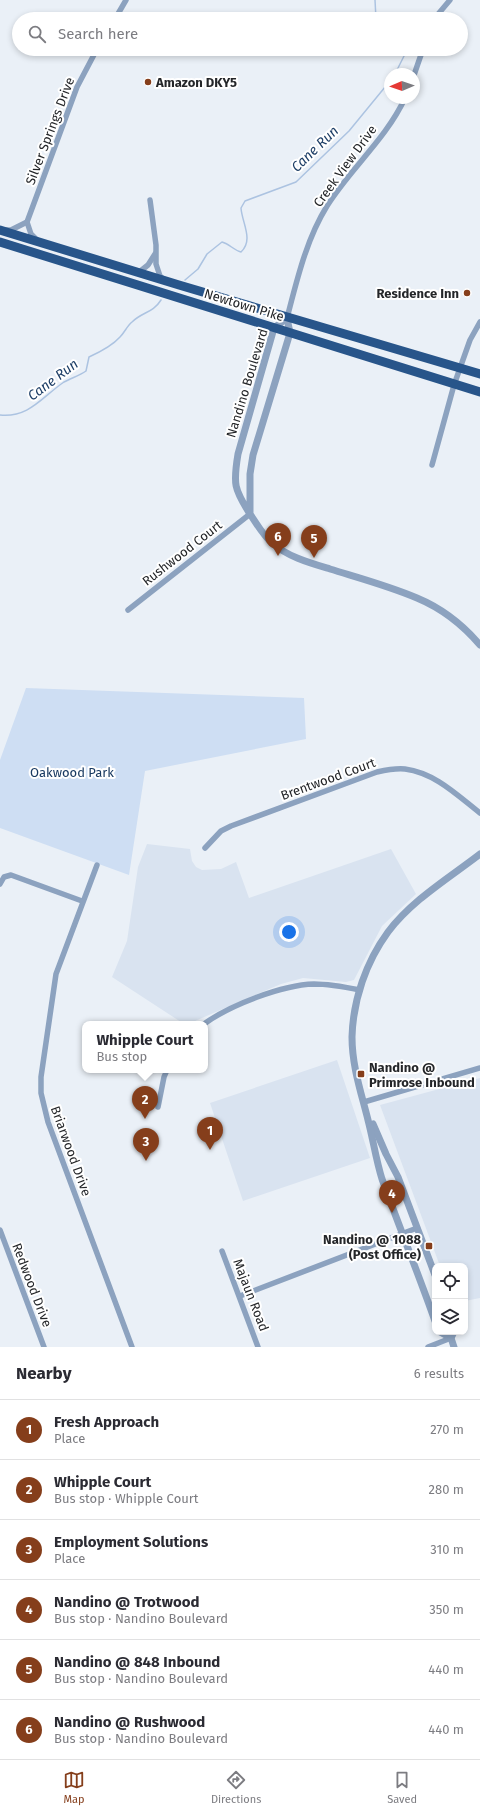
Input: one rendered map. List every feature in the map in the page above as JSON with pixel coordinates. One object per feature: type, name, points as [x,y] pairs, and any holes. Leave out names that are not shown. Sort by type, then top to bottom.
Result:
[{"type":"highway","name":"Newtown Pike","points":[[0,230],[167,282],[480,374]]},
{"type":"highway","name":"Newtown Pike","points":[[0,242],[480,392]]},
{"type":"street","points":[[119,12],[126,0]]},
{"type":"street","points":[[440,12],[450,0]]},
{"type":"street","name":"Silver Springs Drive","points":[[27,222],[77,87],[93,56]]},
{"type":"street","points":[[416,68],[421,56]]},
{"type":"street","name":"Creek View Drive","points":[[287,318],[304,256],[327,206],[376,143],[401,104]]},
{"type":"street","points":[[150,200],[156,245],[156,264],[160,276],[167,282]]},
{"type":"street","points":[[0,230],[11,230],[27,222],[31,234],[36,240],[43,243]]},
{"type":"street","points":[[138,273],[148,265],[155,254]]},
{"type":"street","name":"Nandino Boulevard","points":[[250,514],[250,474],[253,455],[290,333],[287,318],[274,328],[236,466],[237,492],[250,514],[262,533],[273,544],[305,561],[418,598],[444,612],[464,628],[480,645]]},
{"type":"street","points":[[432,465],[454,384],[470,340],[480,322]]},
{"type":"street","name":"Rushwood Court","points":[[128,610],[250,514]]},
{"type":"street","name":"Brentwood Court","points":[[205,848],[221,831],[226,828],[377,772],[392,769],[404,769],[429,776],[441,783],[480,813]]},
{"type":"street","points":[[432,1313],[382,1177],[376,1138],[356,1076],[352,1037],[355,1008],[373,956],[398,921],[419,901],[480,854]]},
{"type":"street","name":"Briarwood Drive","points":[[97,865],[82,901],[56,974],[41,1076],[41,1093],[48,1122],[132,1347]]},
{"type":"street","points":[[0,884],[4,877],[11,875],[82,901]]},
{"type":"street","points":[[208,1022],[228,1010],[259,997],[297,985],[314,984],[340,986],[360,990]]},
{"type":"street","points":[[364,1102],[480,1068]]},
{"type":"street","points":[[158,1107],[166,1073]]},
{"type":"street","points":[[376,1138],[398,1177],[432,1267]]},
{"type":"street","points":[[240,1296],[403,1232],[417,1228]]},
{"type":"street","name":"Redwood Drive","points":[[0,1230],[44,1347]]},
{"type":"street","name":"Majaun Road","points":[[222,1251],[258,1347]]},
{"type":"street","points":[[428,1347],[452,1335],[454,1347]]},
{"type":"shaded area","points":[[147,844],[190,849],[192,861],[196,867],[202,870],[221,869],[236,862],[249,898],[391,849],[416,894],[382,926],[354,980],[346,982],[303,978],[281,984],[195,1021],[179,1021],[112,977],[127,941],[138,867]]},
{"type":"shaded area","points":[[337,1060],[370,1158],[243,1201],[210,1103]]},
{"type":"shaded area","points":[[480,1078],[480,1298],[468,1300],[468,1263],[439,1263],[380,1105]]},
{"type":"green space","name":"Oakwood Park","points":[[26,688],[304,698],[306,739],[145,771],[129,875],[0,828],[0,760]]},
{"type":"waterway","name":"Cane Run","points":[[375,0],[376,12]]},
{"type":"waterway","name":"Cane Run","points":[[398,68],[404,56]]},
{"type":"waterway","name":"Cane Run","points":[[185,280],[198,269],[207,254],[222,242],[241,252],[247,242],[241,208],[245,201],[296,182],[349,131],[384,88]]},
{"type":"waterway","name":"Cane Run","points":[[0,415],[10,415],[27,410],[64,382],[86,371],[89,357],[102,351],[113,343],[122,335],[132,322],[154,308],[161,300]]},
{"type":"place","name":"Amazon DKY5","points":[[148,82]]},
{"type":"place","name":"Residence Inn","points":[[467,293]]},
{"type":"place","name":"Nandino @ Rushwood","points":[[278,556]]},
{"type":"place","name":"Nandino @ 848 Inbound","points":[[314,558]]},
{"type":"place","name":"Nandino @ Primrose Inbound","points":[[361,1074]]},
{"type":"place","name":"Whipple Court","points":[[145,1119]]},
{"type":"place","name":"Fresh Approach","points":[[210,1150]]},
{"type":"place","name":"Employment Solutions","points":[[146,1161]]},
{"type":"place","name":"Nandino @ Trotwood","points":[[392,1213]]},
{"type":"place","name":"Nandino @ 1088 (Post Office)","points":[[429,1246]]}]
